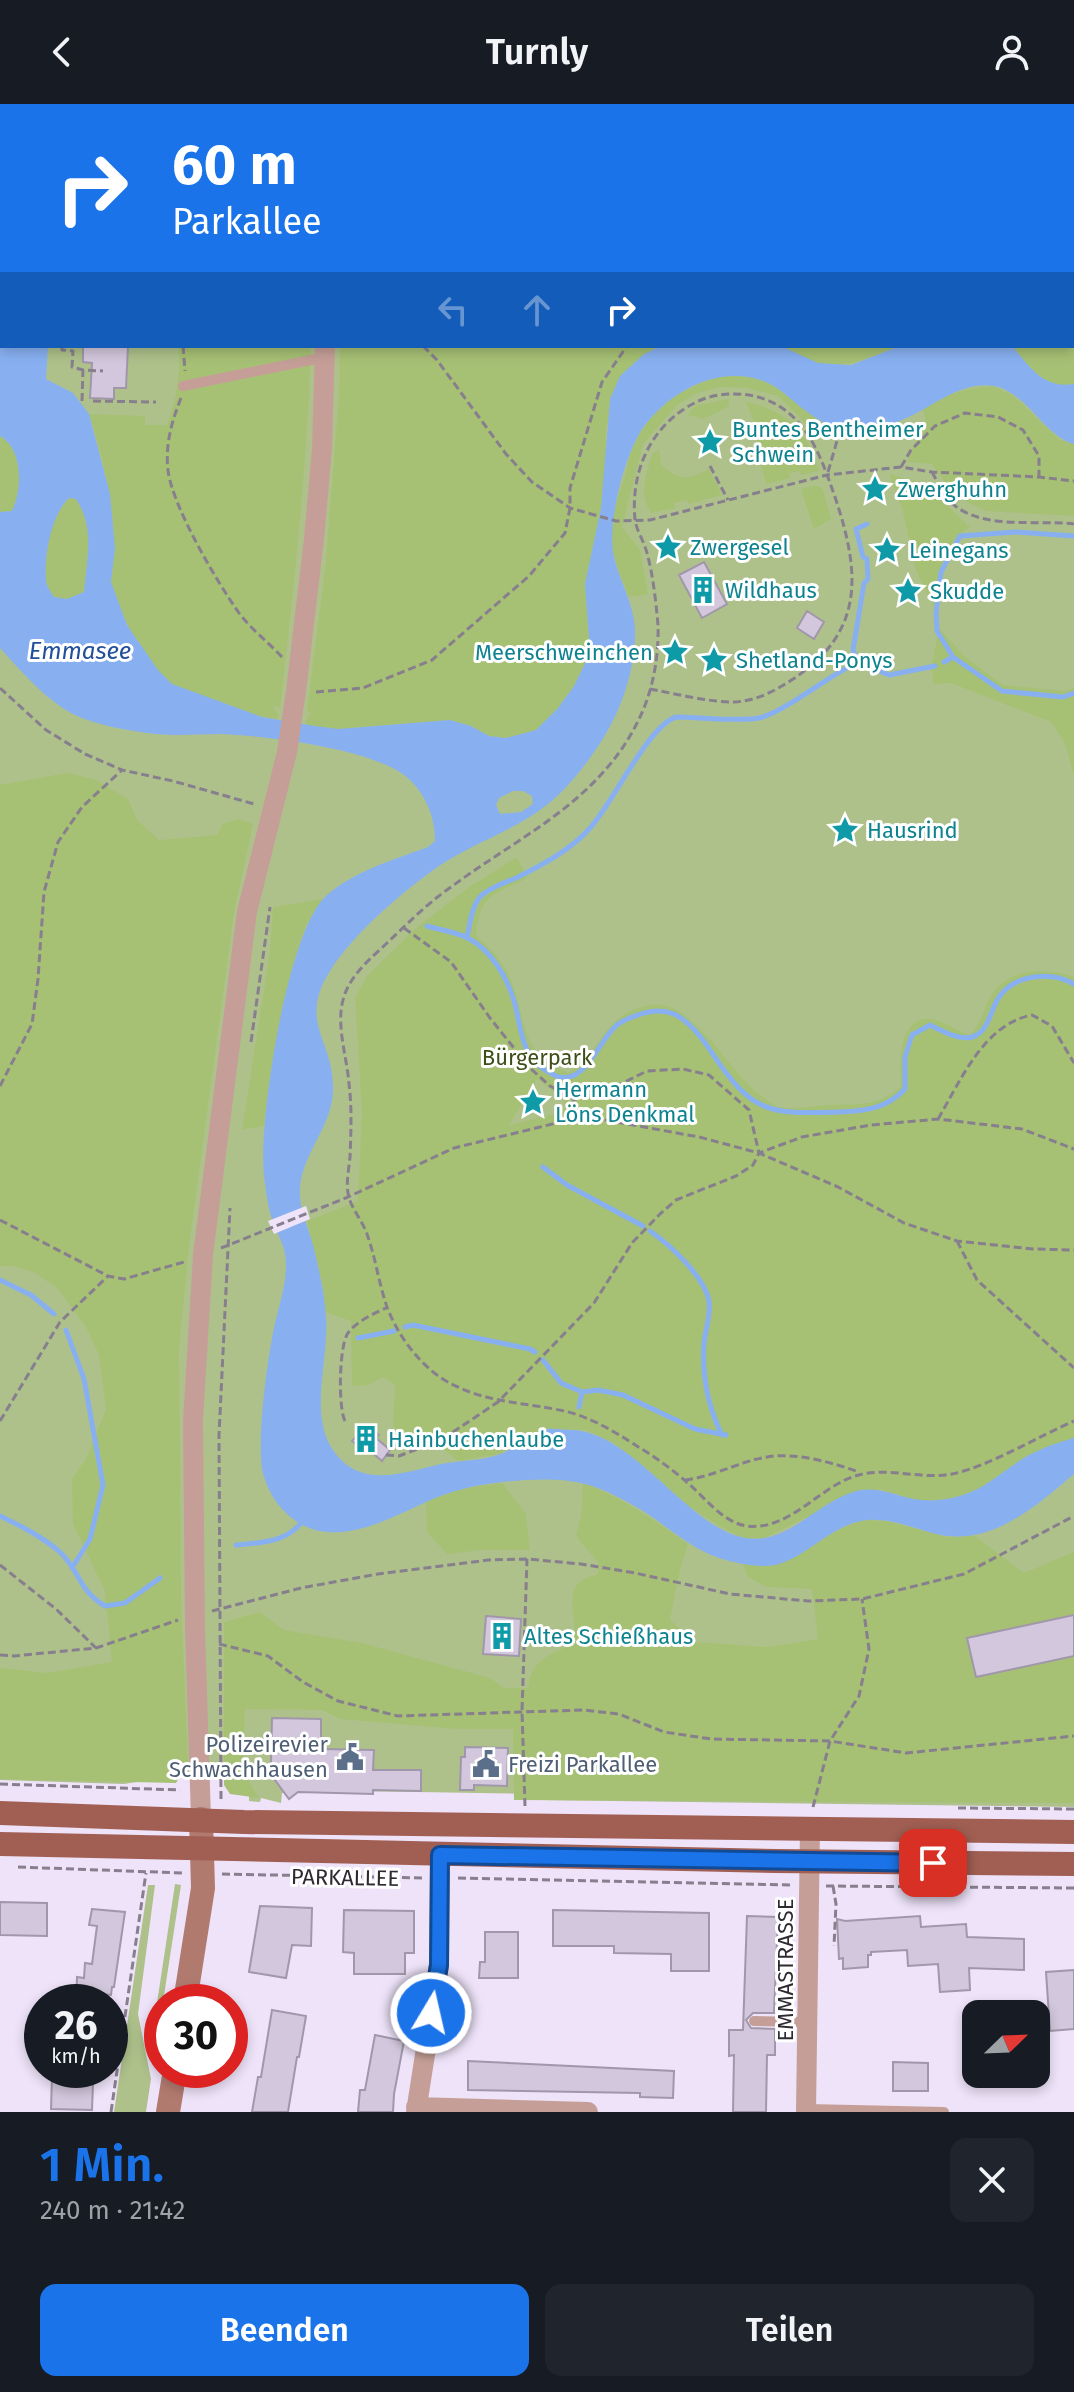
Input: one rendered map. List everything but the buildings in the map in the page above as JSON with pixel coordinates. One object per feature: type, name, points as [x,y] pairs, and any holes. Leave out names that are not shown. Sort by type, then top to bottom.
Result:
[{"type":"main road","points":[[188,1984],[203,1888],[201,1808]]},
{"type":"main road","points":[[0,1813],[201,1808],[811,1818],[1074,1832]]},
{"type":"main road","name":"PARKALLEE","points":[[0,1844],[202,1862],[809,1874],[1074,1864]]},
{"type":"main road","points":[[168,2112],[172,2088]]},
{"type":"street","points":[[201,1808],[195,1645],[193,1421],[203,1255],[247,912],[287,752],[295,700],[314,539],[326,352]]},
{"type":"street","name":"EMMASTRASSE","points":[[806,2110],[811,1818]]},
{"type":"street","points":[[440,1866],[439,1965],[416,2110],[588,2112]]},
{"type":"lane","points":[[184,382],[326,352]]},
{"type":"lane","points":[[754,2021],[808,2022]]},
{"type":"lane","points":[[806,2110],[944,2112]]},
{"type":"path","points":[[62,348],[73,351],[72,367],[103,371]]},
{"type":"path","points":[[183,348],[184,382],[169,430],[168,471],[179,504],[205,557],[240,614],[278,652]]},
{"type":"path","points":[[425,348],[506,454],[532,482],[570,508],[616,521],[635,522],[827,475],[901,467],[932,472],[1074,481]]},
{"type":"path","points":[[295,700],[324,692],[363,688],[432,660],[529,576],[565,533],[570,488],[602,382],[626,348]]},
{"type":"path","points":[[82,401],[83,370]]},
{"type":"path","points":[[650,689],[737,702],[763,697],[811,667],[828,651],[843,629],[852,577],[848,541],[827,475],[811,439],[788,412],[771,402],[730,392],[714,394],[687,406],[669,420],[647,447],[638,478],[635,522],[647,550],[658,623],[657,652],[650,689],[640,717],[621,751],[597,781],[558,815],[447,889],[351,981],[342,1003],[341,1028],[351,1119],[348,1197],[366,1229],[394,1322],[421,1361],[451,1385],[498,1402],[568,1412],[600,1424],[642,1448],[738,1525],[755,1527],[785,1518],[839,1483],[862,1473]]},
{"type":"path","points":[[93,401],[156,402]]},
{"type":"path","points":[[901,467],[911,450],[935,426],[965,413],[998,417],[1023,430],[1039,456],[1039,477]]},
{"type":"path","points":[[827,475],[839,424],[854,425]]},
{"type":"path","points":[[710,466],[728,500]]},
{"type":"path","points":[[932,472],[949,500],[971,514],[993,521],[1074,524]]},
{"type":"path","points":[[0,688],[46,730],[85,754],[122,770],[173,781],[273,810]]},
{"type":"path","points":[[0,1086],[32,1024],[44,892],[58,842],[82,807],[122,770]]},
{"type":"path","points":[[251,1041],[271,897]]},
{"type":"path","points":[[386,1455],[399,1456],[441,1440],[498,1402],[594,1303],[632,1243],[660,1214],[676,1200],[736,1176],[753,1165],[759,1153],[749,1110],[709,1075],[683,1069],[647,1071],[598,1095],[574,1099],[550,1086],[530,1068],[490,1018],[475,992],[451,962],[404,927]]},
{"type":"path","points":[[938,1119],[975,1058],[995,1033],[1015,1018],[1032,1015],[1052,1026],[1074,1063]]},
{"type":"path","points":[[573,1119],[574,1099]]},
{"type":"path","points":[[265,1231],[454,1148],[573,1119],[600,1119],[699,1137],[759,1153],[838,1187],[904,1223],[957,1241],[1074,1250]]},
{"type":"path","points":[[759,1153],[802,1137],[871,1125],[938,1119],[1022,1129],[1074,1149]]},
{"type":"path","points":[[221,1799],[219,1435],[230,1205]]},
{"type":"path","points":[[0,1220],[108,1276],[60,1322],[0,1421]]},
{"type":"path","points":[[957,1241],[977,1280],[1074,1368]]},
{"type":"path","points":[[345,1421],[341,1413],[341,1397],[346,1334],[365,1318],[387,1307]]},
{"type":"path","points":[[685,1480],[708,1477],[750,1461],[775,1456],[815,1459],[862,1473],[954,1474],[1074,1421]]},
{"type":"path","points":[[0,1655],[96,1648],[195,1616],[301,1588],[378,1574],[488,1560],[527,1559],[581,1564],[730,1594],[808,1601],[862,1599],[964,1574],[1074,1516]]},
{"type":"path","points":[[525,1792],[522,1711],[527,1559]]},
{"type":"path","points":[[0,1565],[56,1609],[96,1648]]},
{"type":"path","points":[[811,1818],[830,1741],[859,1696],[869,1649],[862,1599]]},
{"type":"path","points":[[195,1645],[219,1644],[268,1656],[303,1682],[338,1701],[398,1716],[583,1710],[619,1714],[664,1732],[711,1739],[830,1741],[906,1753],[1074,1736]]},
{"type":"path","points":[[0,1784],[182,1790],[201,1808]]},
{"type":"path","name":"PARKALLEE","points":[[15,1867],[146,1873],[202,1862],[440,1866],[809,1874],[833,1886],[1074,1888]]},
{"type":"path","points":[[111,2112],[146,1873]]},
{"type":"path","points":[[833,1886],[836,1904],[834,1946],[838,1945]]},
{"type":"green space","name":"Bürgerpark","points":[[0,348],[1074,348],[1074,1807],[539,1800],[534,1794],[293,1790],[292,1793],[282,1793],[281,1803],[261,1798],[260,1802],[249,1801],[249,1790],[225,1768],[124,1784],[0,1780]]},
{"type":"green space","points":[[178,348],[311,348],[303,482],[290,617],[280,707],[272,706],[278,714],[277,719],[224,706],[173,685],[145,653],[126,622],[114,593],[111,582],[114,550],[112,512],[103,462],[89,414],[145,416],[145,425],[167,425],[179,367]]},
{"type":"green space","points":[[340,348],[656,348],[643,355],[606,425],[601,508],[585,584],[590,653],[574,686],[536,730],[506,738],[489,736],[471,726],[450,720],[338,729],[305,725],[312,713],[307,712],[326,562]]},
{"type":"green space","points":[[784,348],[895,348],[840,364],[813,362]]},
{"type":"green space","points":[[1014,348],[1074,348],[1074,384],[1054,384],[1031,369]]},
{"type":"green space","points":[[723,376],[749,376],[773,385],[825,424],[821,433],[812,436],[804,422],[778,396],[747,388],[720,387],[697,393],[677,405],[643,444],[622,527],[640,550],[648,594],[629,597],[614,556],[611,531],[613,512],[634,446],[652,417],[672,399],[697,385]]},
{"type":"green space","points":[[993,386],[1014,396],[1060,440],[1074,444],[1074,516],[986,511],[955,496],[932,464],[908,462],[914,444],[927,427],[923,409],[956,393]]},
{"type":"green space","points":[[729,399],[729,406],[704,419],[688,415],[695,406]]},
{"type":"green space","points":[[746,402],[772,410],[793,424],[809,445],[819,471],[801,475],[799,471],[789,473],[790,478],[766,484],[756,448],[757,431]]},
{"type":"green space","points":[[0,436],[13,451],[19,471],[18,493],[12,512],[0,512]]},
{"type":"green space","points":[[659,450],[661,465],[679,477],[689,477],[709,469],[722,495],[689,504],[687,500],[674,503],[675,508],[652,513],[645,499],[644,484],[652,454]]},
{"type":"green space","points":[[889,474],[929,485],[970,527],[947,552],[939,573],[934,608],[916,570],[902,508]]},
{"type":"green space","points":[[822,487],[831,519],[814,529],[801,489]]},
{"type":"green space","points":[[69,498],[76,499],[82,510],[88,544],[84,592],[67,599],[54,597],[47,584],[46,570],[47,547],[53,525]]},
{"type":"green space","points":[[939,628],[964,656],[1003,685],[1063,691],[1074,688],[1074,775],[1065,743],[1051,722],[951,683],[933,684],[932,665]]},
{"type":"green space","points":[[67,773],[94,779],[128,799],[137,820],[159,840],[218,835],[222,824],[239,819],[253,824],[234,912],[189,1246],[179,1349],[181,1603],[188,1761],[176,1783],[0,1779],[0,1668],[48,1673],[112,1662],[105,1591],[73,1524],[72,1479],[87,1457],[106,1409],[99,1355],[86,1327],[57,1288],[34,1272],[0,1266],[0,785]]},
{"type":"green space","points":[[517,857],[527,878],[497,893],[485,903],[476,935],[502,963],[511,979],[529,1040],[550,1064],[568,1073],[580,1064],[621,1017],[649,1005],[665,1005],[681,1012],[695,1024],[750,1086],[778,1107],[877,1101],[901,1086],[903,1044],[911,1026],[919,1020],[945,1023],[970,1035],[988,1001],[1003,982],[1022,973],[1043,971],[1074,977],[1074,1438],[1028,1455],[985,1486],[965,1495],[919,1501],[880,1489],[805,1518],[764,1538],[743,1538],[690,1507],[612,1442],[586,1430],[547,1429],[521,1440],[500,1454],[458,1461],[440,1446],[411,1440],[393,1426],[395,1385],[383,1377],[369,1385],[352,1386],[351,1321],[325,1312],[323,1288],[307,1221],[358,1201],[362,1112],[355,998],[367,976],[415,929],[468,888]],"holes":[[[537,1079],[563,1099],[566,1105],[563,1112],[509,1125]]]},
{"type":"green space","points":[[323,899],[306,925],[296,957],[272,1064],[264,1126],[242,1130],[270,952],[273,907]]},
{"type":"green space","points":[[502,1483],[526,1514],[530,1550],[447,1554],[427,1532],[426,1502],[458,1489]]},
{"type":"green space","points":[[583,1483],[625,1503],[688,1544],[670,1620],[695,1642],[767,1647],[818,1639],[812,1589],[767,1587],[748,1577],[743,1564],[776,1565],[837,1530],[862,1520],[886,1521],[947,1537],[975,1536],[1024,1573],[1074,1552],[1074,1803],[514,1800],[513,1729],[457,1729],[341,1719],[322,1710],[245,1709],[243,1772],[259,1798],[230,1794],[224,1785],[224,1622],[260,1612],[284,1630],[362,1643],[490,1678],[504,1688],[528,1688],[533,1670],[543,1659],[573,1643],[573,1592],[584,1579],[597,1575],[600,1566],[576,1535],[581,1516]]},
{"type":"green space","points":[[175,1884],[181,1885],[166,1984],[160,1984]]},
{"type":"green space","points":[[148,1885],[155,1885],[138,2014],[144,2044],[144,2088],[150,2088],[146,2112],[114,2112],[118,2088],[128,2088],[128,2019]]},
{"type":"water","name":"Emmasee","points":[[0,348],[48,348],[46,379],[73,393],[89,414],[110,494],[115,548],[111,582],[127,625],[158,670],[172,684],[262,717],[315,726],[338,729],[450,720],[471,726],[489,736],[506,738],[536,730],[558,708],[574,686],[590,653],[585,584],[601,508],[610,399],[620,376],[643,355],[656,348],[785,348],[818,363],[851,365],[895,348],[1014,348],[1031,369],[1046,380],[1063,385],[1074,384],[1074,444],[1053,432],[1006,390],[983,385],[941,399],[905,419],[867,429],[834,427],[822,422],[777,388],[742,376],[717,378],[693,386],[672,398],[653,416],[631,452],[615,508],[614,557],[635,629],[631,671],[617,712],[592,755],[556,797],[536,813],[425,876],[365,928],[330,971],[321,989],[317,1019],[329,1058],[333,1091],[327,1118],[304,1169],[300,1197],[325,1310],[321,1389],[323,1424],[327,1440],[336,1454],[359,1471],[372,1475],[400,1474],[441,1464],[489,1458],[541,1431],[572,1430],[597,1436],[622,1449],[693,1510],[717,1526],[740,1537],[764,1538],[787,1530],[841,1497],[861,1490],[877,1490],[926,1500],[963,1495],[988,1483],[1027,1456],[1074,1438],[1074,1474],[1026,1512],[991,1530],[953,1536],[888,1521],[861,1521],[839,1530],[786,1562],[768,1566],[739,1563],[708,1554],[615,1496],[593,1486],[562,1480],[524,1480],[472,1487],[354,1530],[318,1531],[300,1524],[284,1511],[266,1482],[261,1447],[268,1364],[286,1269],[285,1253],[270,1211],[263,1150],[278,1029],[299,947],[312,916],[326,896],[361,873],[428,847],[435,841],[432,816],[421,793],[410,780],[395,769],[349,752],[266,738],[222,734],[163,735],[115,728],[77,716],[45,695],[0,648],[0,512],[12,511],[19,482],[17,460],[8,442],[0,436]],"holes":[[[69,498],[76,499],[88,532],[84,592],[67,599],[54,597],[47,584],[46,570],[53,525]],[[513,791],[523,791],[532,796],[533,804],[521,812],[500,814],[496,805],[499,798]]]},
{"type":"pier","points":[[306,1206],[310,1219],[274,1234],[268,1221]]},
{"type":"waterway","points":[[858,662],[853,650],[864,583],[868,579],[867,559],[863,557],[856,529],[867,524]]},
{"type":"waterway","points":[[1074,536],[1015,532],[960,536],[941,572],[936,613],[937,631],[953,657],[1002,691],[1063,697],[1074,693]]},
{"type":"waterway","points":[[944,662],[953,657]]},
{"type":"waterway","points":[[467,938],[473,911],[480,897],[547,862],[583,836],[643,749],[665,723],[676,717],[759,718],[781,709],[858,662],[889,675],[935,666]]},
{"type":"waterway","points":[[427,926],[468,938],[491,957],[511,992],[524,1044],[535,1062],[556,1076],[566,1078],[575,1075],[620,1023],[644,1013],[663,1011],[680,1017],[690,1026],[726,1073],[751,1099],[764,1106],[795,1112],[858,1111],[883,1105],[905,1089],[905,1057],[912,1035],[930,1025],[956,1036],[972,1037],[982,1030],[999,997],[1014,983],[1044,976],[1074,984]]},
{"type":"waterway","points":[[543,1167],[567,1185],[643,1226]]},
{"type":"waterway","points":[[650,1231],[685,1262],[706,1292],[709,1318],[704,1344],[705,1379],[722,1435]]},
{"type":"waterway","points":[[0,1280],[31,1295],[54,1314]]},
{"type":"waterway","points":[[405,1327],[413,1325],[535,1352]]},
{"type":"waterway","points":[[66,1330],[84,1379],[103,1485],[90,1539],[72,1568]]},
{"type":"waterway","points":[[358,1338],[394,1331]]},
{"type":"waterway","points":[[543,1360],[561,1383],[582,1392],[598,1390],[623,1395],[695,1429],[726,1435]]},
{"type":"waterway","points":[[579,1407],[582,1392]]},
{"type":"waterway","points":[[0,1516],[61,1553],[85,1588],[105,1606],[125,1603],[160,1578]]},
{"type":"waterway","points":[[236,1545],[282,1537],[303,1520]]},
{"type":"place","name":"Buntes Bentheimer Schwein","points":[[710,442]]},
{"type":"place","name":"Zwerghuhn","points":[[875,489]]},
{"type":"place","name":"Zwergesel","points":[[668,547]]},
{"type":"place","name":"Leinegans","points":[[887,550]]},
{"type":"place","name":"Wildhaus","points":[[703,590]]},
{"type":"place","name":"Skudde","points":[[908,591]]},
{"type":"place","name":"Meerschweinchen","points":[[675,652]]},
{"type":"place","name":"Shetland-Ponys","points":[[714,660]]},
{"type":"place","name":"Hausrind","points":[[845,830]]},
{"type":"place","name":"Hermann Löns Denkmal","points":[[533,1102]]},
{"type":"place","name":"Hainbuchenlaube","points":[[366,1439]]},
{"type":"place","name":"Altes Schießhaus","points":[[502,1636]]},
{"type":"place","name":"Polizeirevier Schwachhausen","points":[[350,1757]]},
{"type":"place","name":"Freizi Parkallee","points":[[486,1764]]},
{"type":"route","points":[[431,2013],[439,1965],[440,1855],[933,1863]]}]
